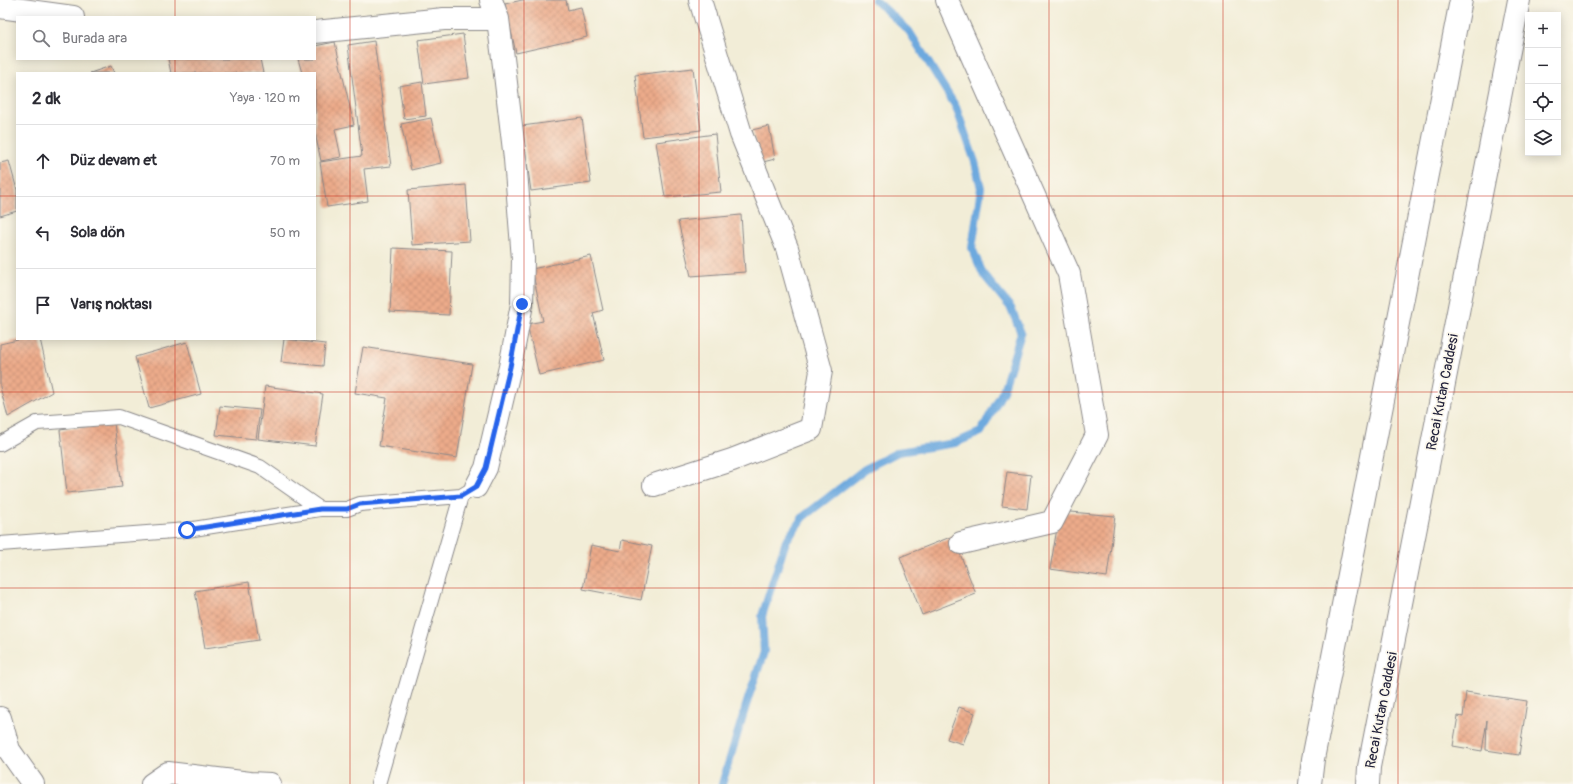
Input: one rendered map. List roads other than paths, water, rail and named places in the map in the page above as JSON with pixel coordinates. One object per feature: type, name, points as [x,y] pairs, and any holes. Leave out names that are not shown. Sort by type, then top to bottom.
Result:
[{"type":"street","points":[[654,485],[732,460],[811,429],[821,371],[787,248],[740,134],[700,0]]},
{"type":"street","points":[[947,0],[1069,274],[1097,436],[1052,522],[961,543]]},
{"type":"street","points":[[1310,784],[1313,759],[1460,0]]},
{"type":"street","name":"Recai Kutan Caddesi","points":[[1368,784],[1372,752],[1519,0]]},
{"type":"street","points":[[0,8],[65,16]]},
{"type":"street","points":[[316,32],[444,19],[494,10],[515,159],[523,252],[522,304],[510,367],[486,468],[468,492]]},
{"type":"street","points":[[0,718],[9,750],[33,784]]},
{"type":"street","points":[[152,784],[168,773],[270,784]]},
{"type":"lane","points":[[0,444],[37,423],[119,417],[260,467],[320,509]]},
{"type":"lane","points":[[0,544],[187,530],[320,509],[347,509],[360,504],[468,492],[378,784]]},
{"type":"waterway","points":[[722,784],[764,652],[762,616],[786,541],[803,517],[865,469],[898,452],[955,443],[981,432],[1003,391],[1021,333],[1011,308],[983,274],[972,248],[981,188],[975,162],[956,107],[909,31],[875,0]]}]
